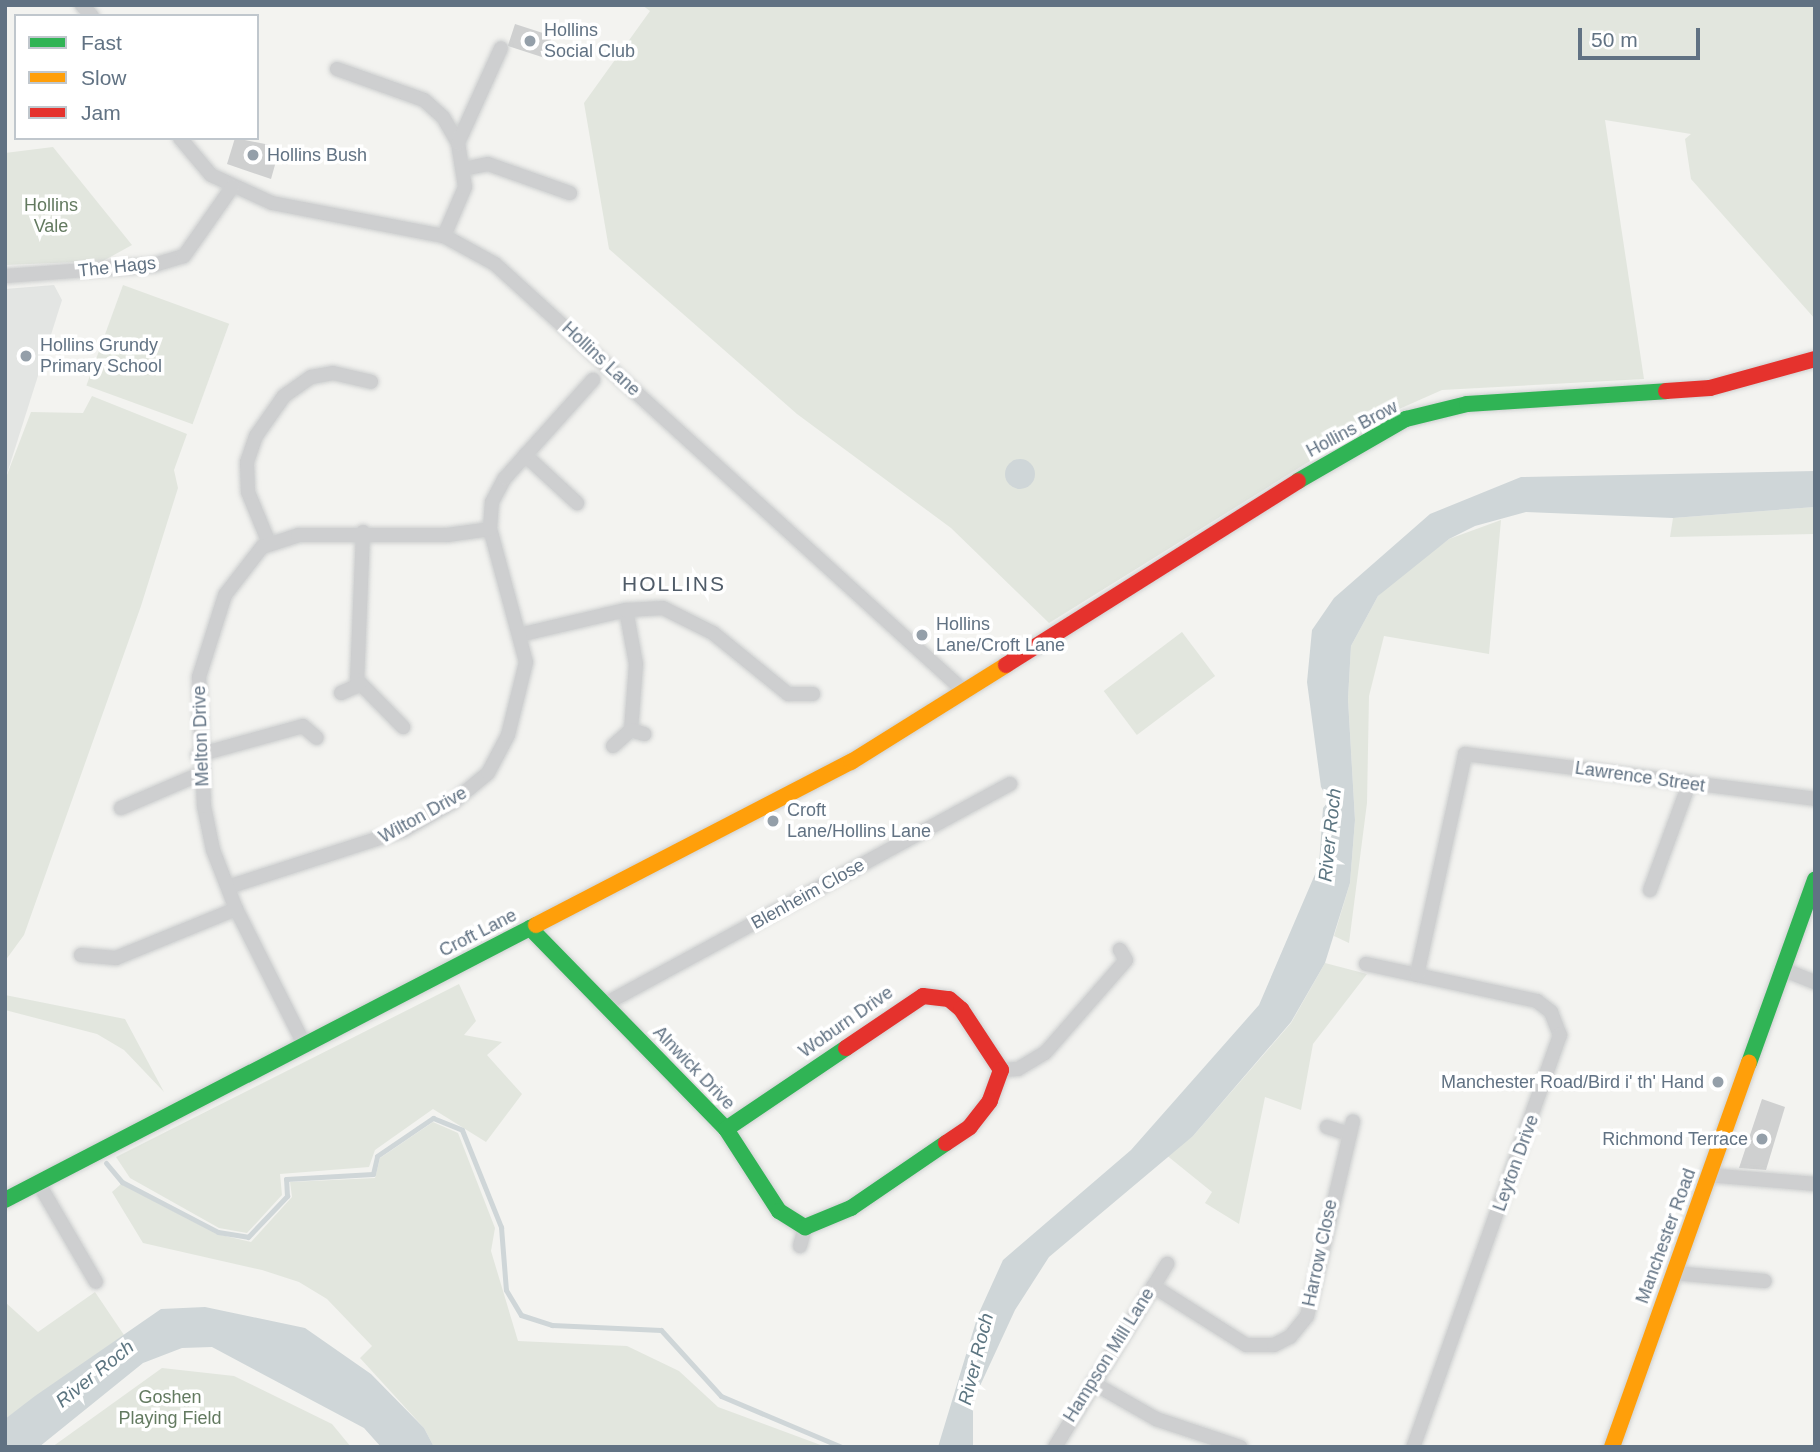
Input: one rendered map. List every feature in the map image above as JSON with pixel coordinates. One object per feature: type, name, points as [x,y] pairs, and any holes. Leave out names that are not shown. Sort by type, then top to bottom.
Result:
[{"type":"main road","name":"Hollins Brow","points":[[964,691],[1328,462],[1406,419],[1467,404],[1710,388],[1815,359]]},
{"type":"main road","name":"Croft Lane","points":[[5,1200],[850,762],[964,691]]},
{"type":"main road","name":"Manchester Road","points":[[1612,1447],[1815,880]]},
{"type":"main road","name":"Alnwick Drive","points":[[530,928],[726,1129],[779,1210],[805,1227]]},
{"type":"main road","name":"Woburn Drive","points":[[726,1129],[923,996],[949,999],[961,1009],[1001,1070]]},
{"type":"main road","points":[[805,1227],[851,1208],[970,1127],[990,1101],[1001,1070]]},
{"type":"street","points":[[458,143],[501,48]]},
{"type":"street","points":[[337,69],[424,100],[443,117],[458,143],[465,187],[444,236]]},
{"type":"street","name":"Hollins Lane","points":[[181,140],[200,165],[233,186],[297,210],[444,236],[472,248],[517,283],[964,691]]},
{"type":"street","points":[[463,169],[488,164],[570,193]]},
{"type":"street","name":"The Hags","points":[[5,276],[155,265],[184,256],[233,186]]},
{"type":"street","points":[[371,382],[332,373],[311,377],[284,396],[261,428],[246,476],[258,525],[269,543],[325,531],[447,535],[490,529],[492,502],[525,455],[593,380]]},
{"type":"street","points":[[525,455],[577,503]]},
{"type":"street","name":"Wilton Drive","points":[[228,887],[369,845],[411,827],[472,788],[499,756],[515,714],[526,662],[490,529]]},
{"type":"street","points":[[363,532],[359,685],[403,727]]},
{"type":"street","name":"Melton Drive","points":[[269,543],[238,575],[213,623],[199,677],[198,755],[208,831],[236,909],[304,1044]]},
{"type":"street","points":[[519,635],[626,610],[675,611],[713,633],[788,694],[813,694]]},
{"type":"street","points":[[613,746],[638,732],[636,664],[626,610]]},
{"type":"street","points":[[341,693],[359,685]]},
{"type":"street","points":[[198,755],[303,726],[317,738]]},
{"type":"street","name":"Lawrence Street","points":[[1417,975],[1465,754],[1815,799]]},
{"type":"street","points":[[121,808],[200,774]]},
{"type":"street","name":"Blenheim Close","points":[[606,1004],[1010,784]]},
{"type":"street","points":[[1650,890],[1689,784]]},
{"type":"street","points":[[81,955],[116,958],[236,909]]},
{"type":"street","points":[[1001,1070],[1017,1069],[1045,1053],[1126,960],[1120,950]]},
{"type":"street","name":"Leyton Drive","points":[[1366,964],[1537,1001],[1551,1012],[1560,1035],[1413,1447]]},
{"type":"street","points":[[1782,969],[1815,982]]},
{"type":"street","name":"Harrow Close","points":[[1153,1286],[1245,1345],[1264,1347],[1290,1337],[1307,1316],[1351,1128],[1328,1128]]},
{"type":"street","points":[[1708,1175],[1815,1184]]},
{"type":"street","points":[[39,1184],[96,1282]]},
{"type":"street","points":[[800,1246],[805,1227]]},
{"type":"street","name":"Hampson Mill Lane","points":[[1055,1447],[1167,1264]]},
{"type":"street","points":[[1673,1273],[1765,1281]]},
{"type":"street","points":[[1093,1383],[1156,1419],[1240,1447]]},
{"type":"shaded area","name":"Hollins Grundy Primary School","points":[[54,285],[62,300],[5,480],[5,289]]},
{"type":"green space","points":[[642,5],[1815,5],[1815,319],[1691,179],[1685,139],[1691,134],[1605,120],[1644,379],[1442,390],[1381,417],[1049,623],[951,528],[797,414],[609,249],[584,103],[650,11]]},
{"type":"green space","name":"Hollins Vale","points":[[53,147],[132,245],[103,261],[5,265],[5,153]]},
{"type":"green space","points":[[123,285],[229,324],[193,424],[86,386]]},
{"type":"green space","points":[[92,396],[187,434],[174,470],[178,488],[141,606],[24,935],[5,961],[5,480],[31,412],[83,413]]},
{"type":"green space","points":[[1815,507],[1815,534],[1670,537],[1673,518]]},
{"type":"green space","points":[[1501,520],[1489,654],[1384,636],[1369,696],[1367,803],[1349,943],[1334,936],[1350,883],[1355,820],[1348,699],[1351,646],[1378,596],[1398,577],[1449,539]]},
{"type":"green space","points":[[1182,632],[1215,676],[1137,735],[1104,691]]},
{"type":"green space","points":[[1325,963],[1367,974],[1313,1044],[1301,1110],[1265,1097],[1239,1224],[1205,1203],[1212,1192],[1165,1154],[1193,1136],[1291,1023]]},
{"type":"green space","points":[[459,984],[476,1021],[464,1035],[502,1042],[487,1055],[522,1094],[486,1142],[433,1109],[375,1150],[369,1167],[280,1174],[282,1195],[247,1233],[219,1228],[130,1178],[116,1157]]},
{"type":"green space","points":[[5,995],[125,1019],[164,1092],[124,1050],[97,1034],[5,1010]]},
{"type":"green space","points":[[433,1122],[458,1133],[495,1228],[491,1251],[518,1341],[627,1346],[679,1371],[718,1407],[826,1447],[434,1447],[424,1428],[360,1358],[372,1346],[327,1299],[299,1282],[262,1270],[143,1243],[112,1192],[121,1184],[217,1234],[251,1242],[292,1197],[290,1182],[375,1178],[380,1158]]},
{"type":"green space","points":[[95,1292],[124,1335],[5,1419],[5,1302],[38,1332]]},
{"type":"green space","name":"Goshen Playing Field","points":[[162,1368],[234,1376],[332,1424],[351,1447],[52,1447]]},
{"type":"water","points":[[1020,459],[1026,460],[1034,468],[1034,480],[1026,488],[1020,489],[1014,488],[1006,480],[1005,474],[1006,468],[1014,460]]},
{"type":"water","name":"River Roch","points":[[1815,471],[1815,507],[1673,518],[1526,512],[1475,526],[1449,539],[1378,596],[1351,646],[1348,699],[1355,820],[1350,883],[1325,963],[1291,1022],[1193,1136],[1049,1257],[1015,1310],[973,1401],[973,1447],[938,1447],[978,1315],[1003,1260],[1131,1150],[1259,1005],[1319,865],[1323,808],[1329,801],[1321,787],[1307,682],[1312,630],[1334,598],[1430,514],[1521,477]]},
{"type":"water","name":"River Roch","points":[[205,1307],[305,1328],[371,1374],[424,1428],[434,1447],[381,1447],[364,1428],[212,1347],[182,1348],[143,1363],[39,1447],[5,1447],[5,1419],[35,1396],[161,1309]]},
{"type":"building","name":"Hollins Social Club","points":[[515,24],[552,36],[545,58],[508,46]]},
{"type":"building","name":"Hollins Bush","points":[[234,140],[280,147],[271,179],[227,164]]},
{"type":"building","name":"Richmond Terrace","points":[[1762,1099],[1785,1107],[1766,1170],[1739,1168]]},
{"type":"waterway","points":[[106,1163],[122,1182],[218,1232],[248,1237],[287,1196],[286,1179],[373,1174],[377,1156],[433,1118],[462,1130],[501,1227],[506,1290],[521,1315],[552,1325],[661,1330],[721,1396],[842,1447]]},
{"type":"traffic: fast","points":[[1298,481],[1406,419],[1467,404],[1666,391]]},
{"type":"traffic: fast","points":[[1749,1063],[1815,880]]},
{"type":"traffic: fast","points":[[5,1200],[536,925]]},
{"type":"traffic: fast","points":[[530,928],[726,1129],[779,1211],[805,1227],[851,1208],[946,1143]]},
{"type":"traffic: fast","points":[[726,1129],[846,1048]]},
{"type":"traffic: slow","points":[[536,925],[851,762],[1006,665]]},
{"type":"traffic: slow","points":[[1612,1447],[1749,1063]]},
{"type":"traffic: jam","points":[[1666,391],[1710,388],[1815,359]]},
{"type":"traffic: jam","points":[[1006,665],[1298,481]]},
{"type":"traffic: jam","points":[[846,1048],[923,996],[949,999],[961,1009],[1001,1070],[990,1101],[970,1127],[946,1143]]},
{"type":"place","name":"Hollins Social Club","points":[[530,41]]},
{"type":"place","name":"Hollins Bush","points":[[253,155]]},
{"type":"place","name":"Hollins Grundy Primary School","points":[[26,356]]},
{"type":"place","name":"Hollins Lane/Croft Lane","points":[[922,635]]},
{"type":"place","name":"Croft Lane/Hollins Lane","points":[[773,821]]},
{"type":"place","name":"Manchester Road/Bird i' th' Hand","points":[[1718,1082]]},
{"type":"place","name":"Richmond Terrace","points":[[1762,1139]]},
{"type":"district","name":"HOLLINS","points":[[674,584]]}]
